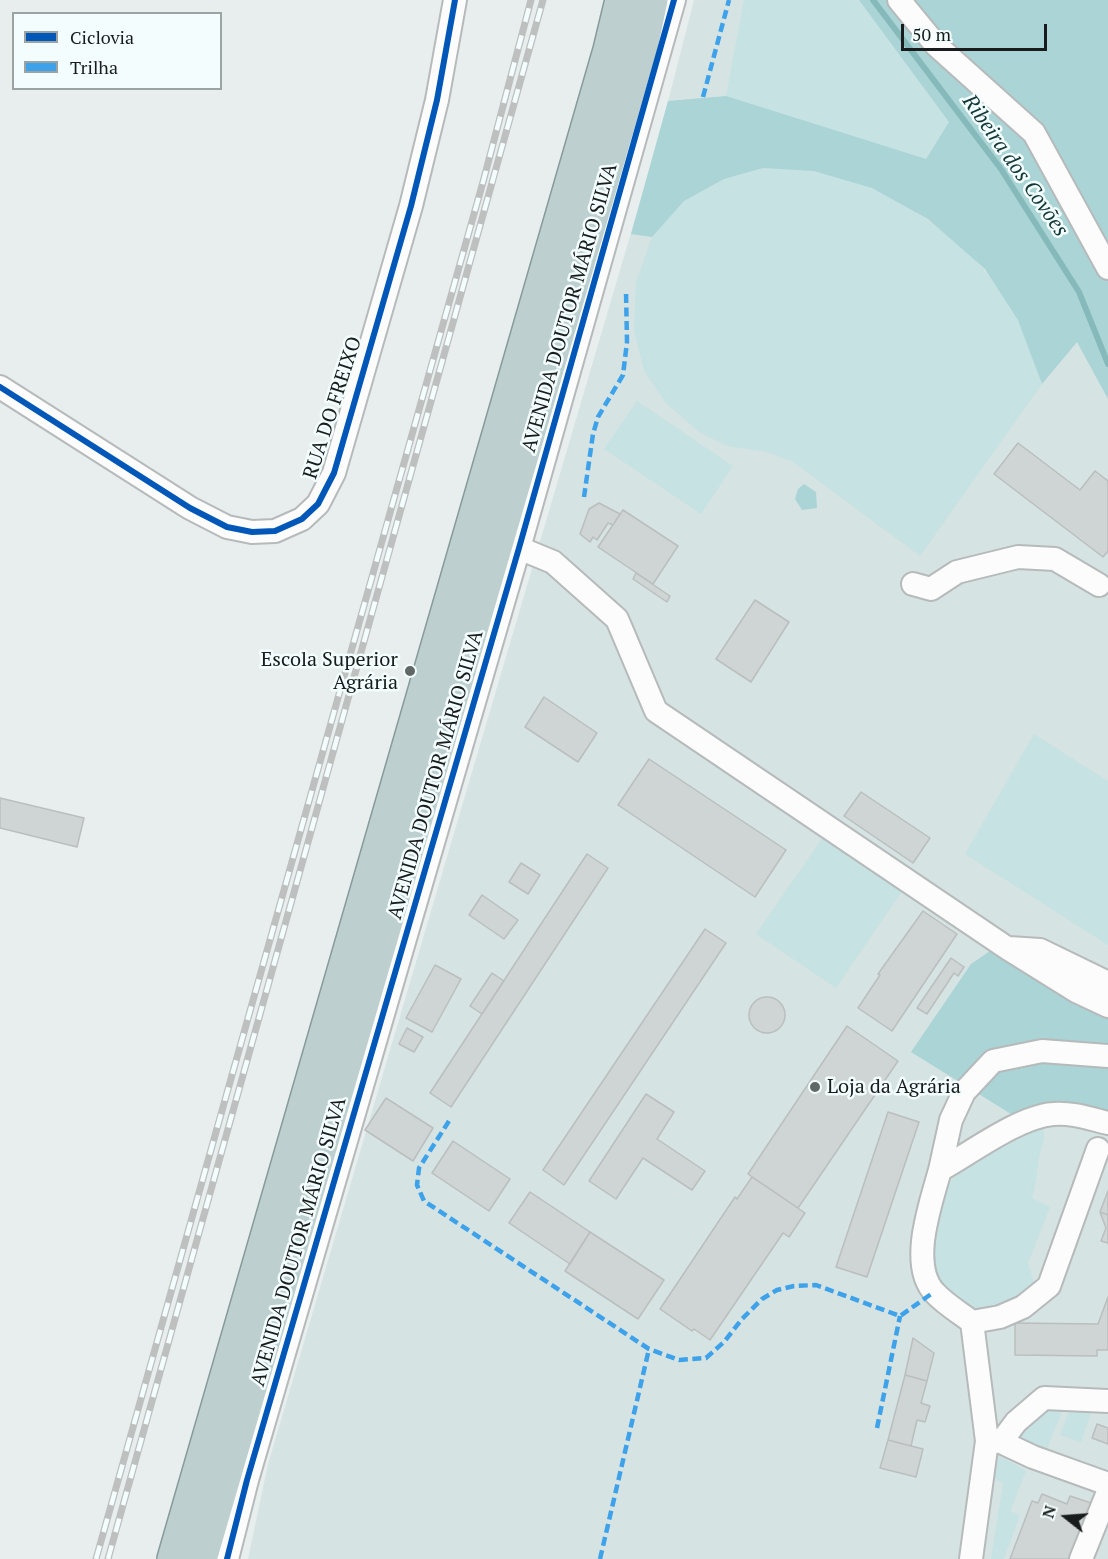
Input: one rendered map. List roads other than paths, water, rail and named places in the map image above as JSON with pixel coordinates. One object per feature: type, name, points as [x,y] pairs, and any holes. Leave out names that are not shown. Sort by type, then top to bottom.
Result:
[{"type":"highway","points":[[174,1559],[610,50],[622,0]]},
{"type":"highway","points":[[200,1559],[641,47],[651,0]]},
{"type":"street","name":"RUA DO FREIXO","points":[[0,387],[190,508],[227,527],[252,532],[275,531],[302,519],[318,504],[337,462],[411,206],[437,100],[455,0]]},
{"type":"street","name":"AVENIDA DOUTOR MÁRIO SILVA","points":[[227,1559],[247,1480],[519,548],[674,0]]},
{"type":"street","points":[[899,0],[936,45],[1034,133],[1108,268]]},
{"type":"street","points":[[519,548],[553,562],[617,619],[656,711],[1007,948],[1076,991],[1108,1006]]},
{"type":"street","points":[[913,584],[931,589],[957,572],[1018,557],[1055,559],[1099,585]]},
{"type":"street","points":[[1007,948],[1040,950],[1108,983]]},
{"type":"street","points":[[971,1559],[994,1442],[972,1323],[934,1292],[925,1276],[921,1240],[951,1120],[964,1092],[993,1060],[1042,1051],[1108,1056]]},
{"type":"street","points":[[940,1170],[1019,1124],[1053,1114],[1081,1116],[1108,1124]]},
{"type":"street","points":[[972,1323],[1000,1317],[1023,1307],[1049,1286],[1098,1149]]},
{"type":"street","points":[[994,1442],[1044,1398],[1108,1401]]},
{"type":"street","points":[[994,1442],[1108,1484]]},
{"type":"street","points":[[1082,1559],[1108,1492]]},
{"type":"waterway","name":"Ribeira dos Covões","points":[[873,0],[1001,169],[1079,292],[1108,364]]},
{"type":"railway","points":[[96,1559],[483,182],[531,0]]},
{"type":"railway","points":[[108,1559],[543,0]]},
{"type":"place","name":"Escola Superior Agrária","points":[[410,671]]},
{"type":"place","name":"Loja da Agrária","points":[[815,1087]]}]
